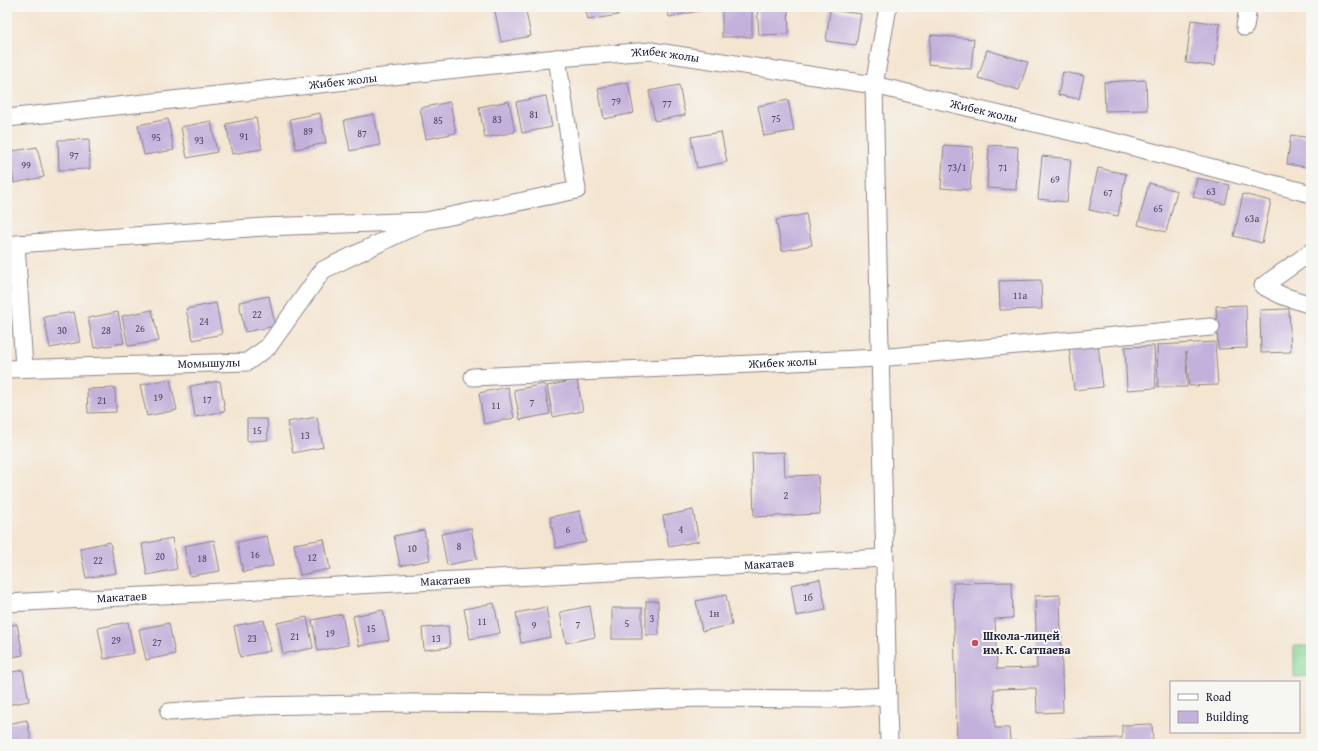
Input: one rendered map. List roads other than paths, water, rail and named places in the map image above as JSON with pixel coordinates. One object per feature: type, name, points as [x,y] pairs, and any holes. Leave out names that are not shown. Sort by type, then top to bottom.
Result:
[{"type":"street","points":[[888,7],[874,85],[889,744]]},
{"type":"street","points":[[1245,27],[1248,7]]},
{"type":"street","name":"Жибек жолы","points":[[7,118],[557,58],[651,51],[874,85],[1119,143],[1311,194]]},
{"type":"street","points":[[24,367],[16,244],[264,227],[426,221],[577,190],[557,58]]},
{"type":"street","name":"Момышулы","points":[[7,369],[24,367],[247,362],[268,347],[323,270],[426,221]]},
{"type":"street","points":[[1311,252],[1263,286],[1283,296],[1311,305]]},
{"type":"street","name":"Жибек жолы","points":[[473,377],[880,358],[1211,328]]},
{"type":"street","name":"Макатаев","points":[[7,603],[884,558]]},
{"type":"street","points":[[169,712],[254,706],[410,703],[550,704],[699,698],[829,699],[888,696]]},
{"type":"place","name":"Школа-лицей им. К. Сатпаева","points":[[975,643]]}]
